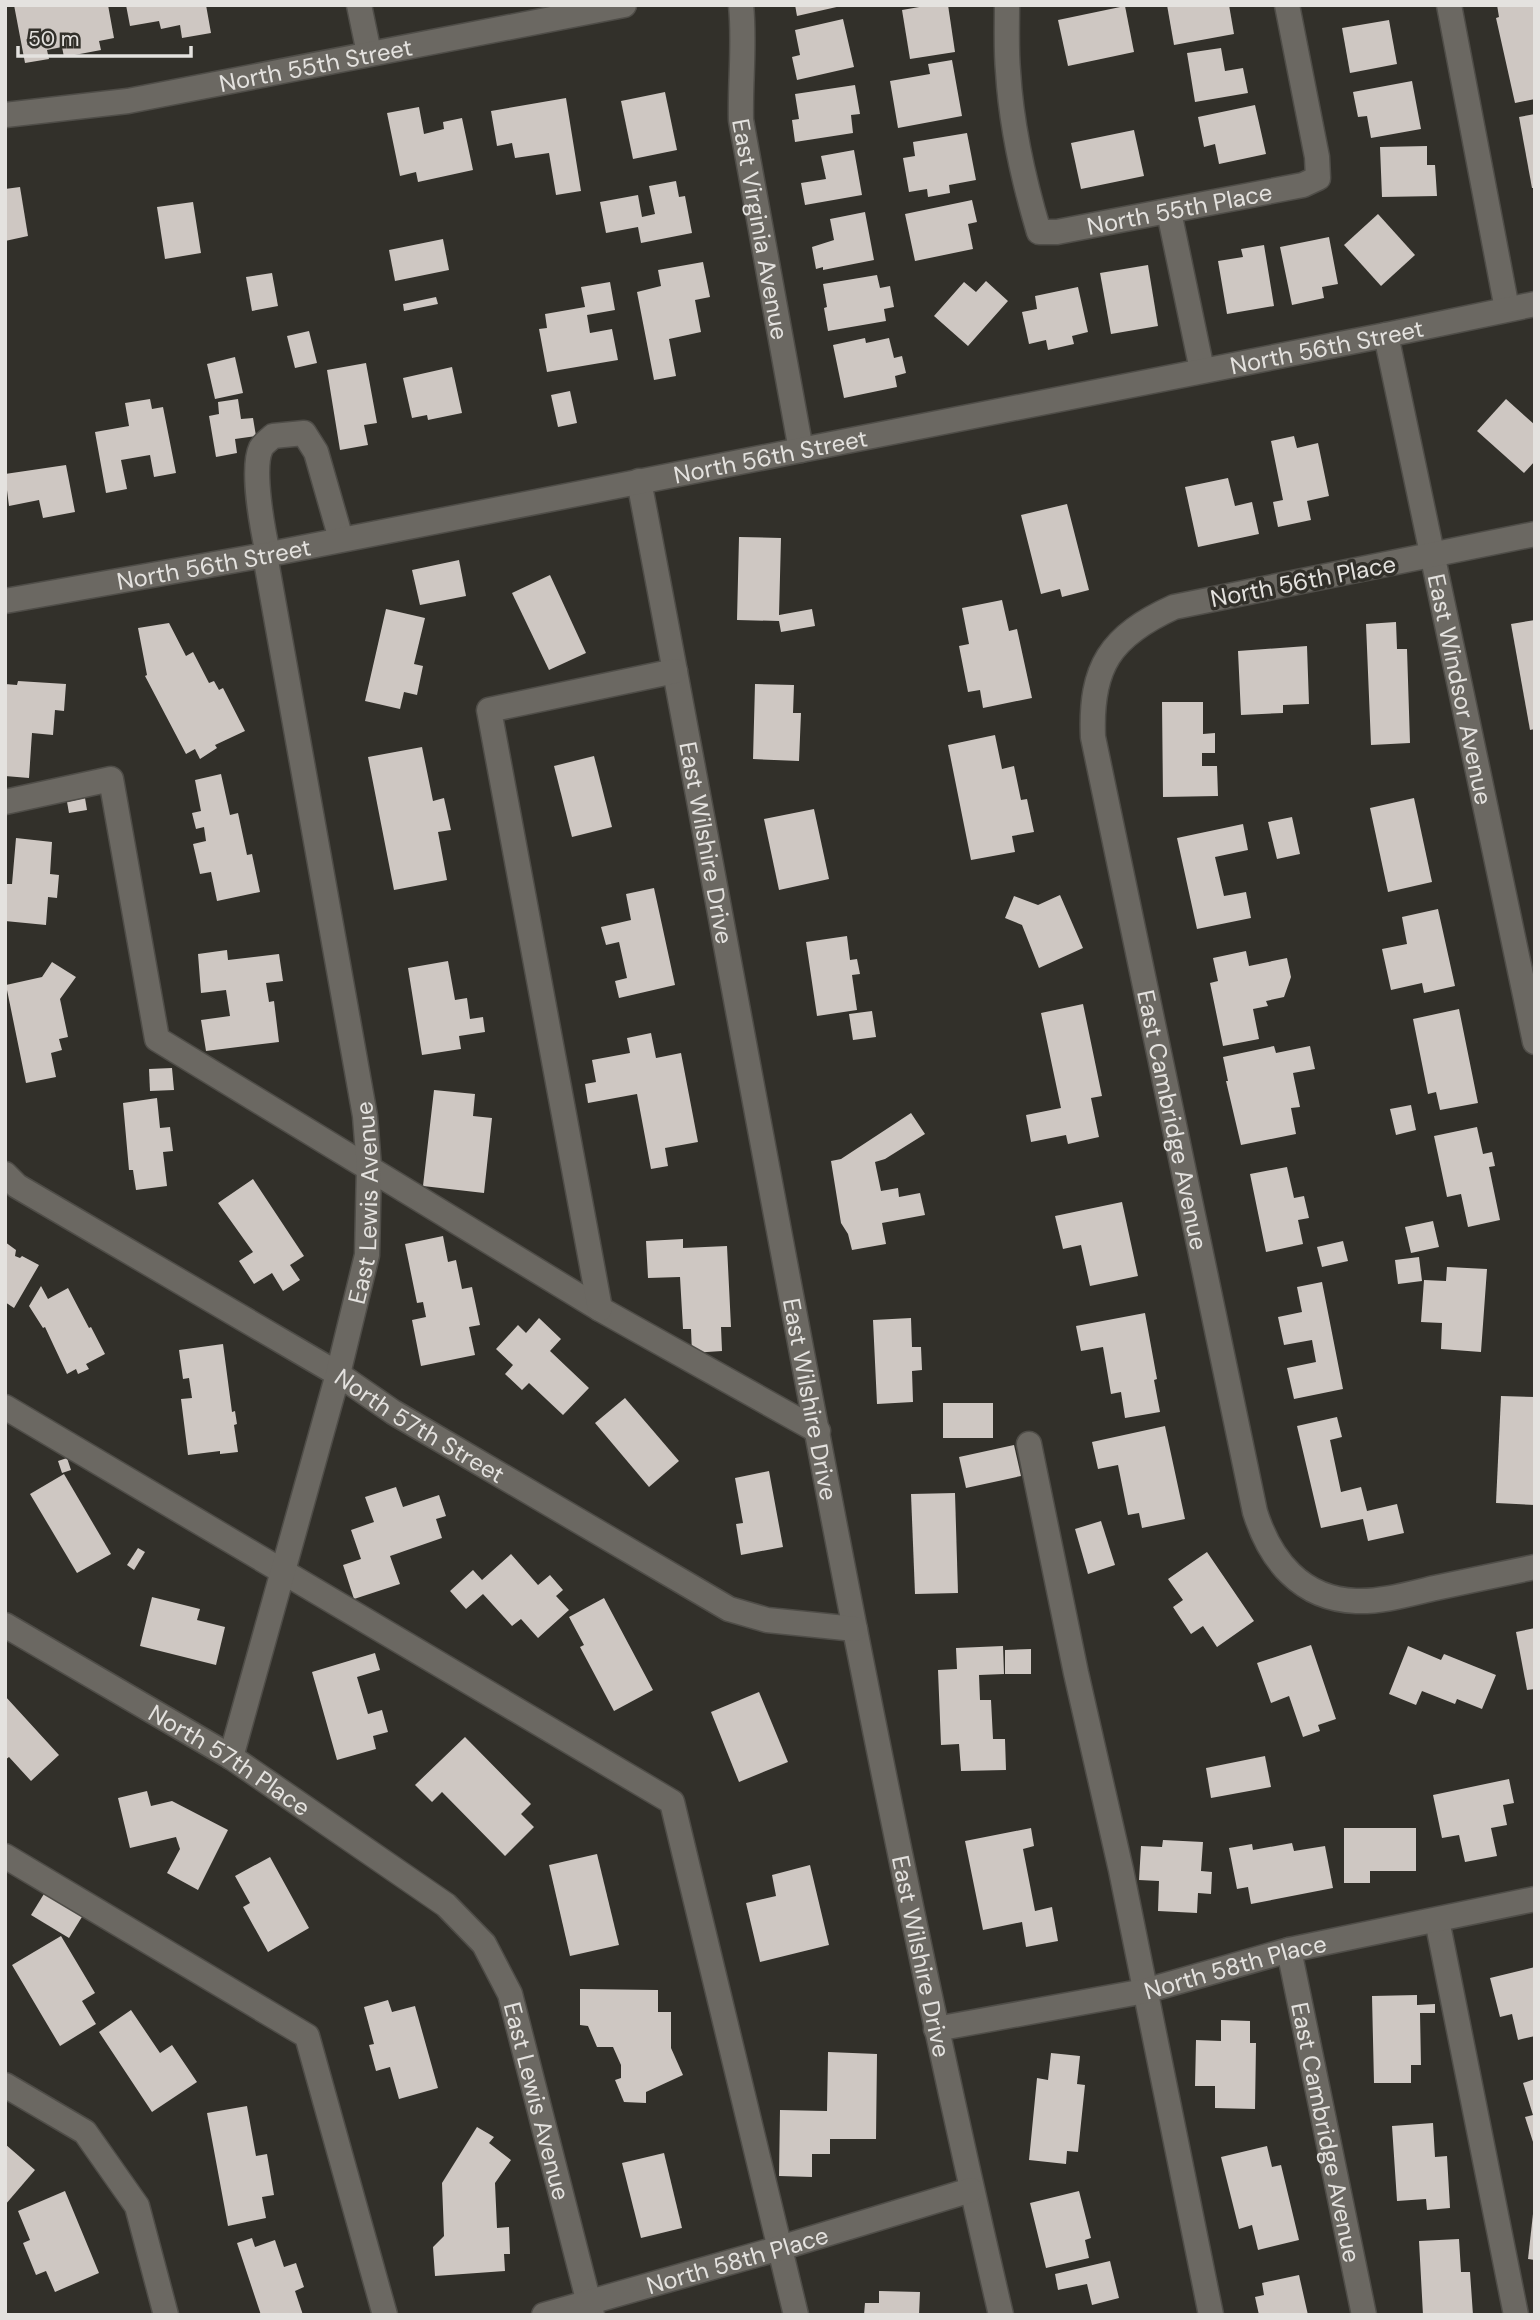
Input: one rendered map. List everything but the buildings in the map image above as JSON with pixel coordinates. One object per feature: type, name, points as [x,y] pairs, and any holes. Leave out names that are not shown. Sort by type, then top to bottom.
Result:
[{"type":"street","points":[[359,5],[369,53]]},
{"type":"street","name":"North 55th Street","points":[[5,115],[128,101],[624,5]]},
{"type":"street","name":"East Virginia Avenue","points":[[741,5],[744,30],[740,77],[741,120],[801,450]]},
{"type":"street","name":"North 55th Place","points":[[1007,5],[1007,70],[1012,107],[1031,207],[1039,232],[1057,232],[1169,212],[1303,185],[1318,178],[1317,157],[1287,5]]},
{"type":"street","points":[[1449,5],[1507,309]]},
{"type":"street","points":[[1169,212],[1202,370]]},
{"type":"street","name":"North 56th Street","points":[[5,601],[341,540],[1535,304]]},
{"type":"street","name":"East Windsor Avenue","points":[[1386,335],[1535,1042]]},
{"type":"street","name":"East Lewis Avenue","points":[[231,1757],[338,1374],[367,1255],[369,1167],[365,1116],[259,505],[261,448],[273,436],[304,433],[316,452],[341,540]]},
{"type":"street","name":"East Wilshire Drive","points":[[639,481],[855,1629],[936,2029],[1001,2315]]},
{"type":"street","name":"North 56th Place","points":[[1121,638],[1146,619],[1174,607],[1535,534]]},
{"type":"street","name":"East Cambridge Avenue","points":[[1121,638],[1104,664],[1097,682],[1092,706],[1093,737],[1255,1512],[1263,1537],[1285,1569],[1308,1588],[1354,1601],[1383,1599],[1535,1567]]},
{"type":"street","points":[[600,1308],[489,710],[675,671]]},
{"type":"street","points":[[5,802],[111,779],[157,1040],[600,1308],[818,1432]]},
{"type":"street","name":"North 57th Street","points":[[5,1174],[17,1186],[338,1374],[393,1412],[729,1609],[767,1620],[855,1629]]},
{"type":"street","points":[[5,1407],[672,1802],[796,2315]]},
{"type":"street","points":[[1030,1444],[1076,1674],[1121,1870],[1211,2315]]},
{"type":"street","name":"North 57th Place","points":[[5,1625],[231,1757],[446,1905]]},
{"type":"street","points":[[5,1856],[307,2036],[385,2315]]},
{"type":"street","name":"North 58th Place","points":[[936,2029],[1145,1991],[1289,1950],[1535,1899]]},
{"type":"street","name":"East Lewis Avenue","points":[[446,1905],[484,1944],[510,1994],[590,2308]]},
{"type":"street","points":[[1437,1920],[1516,2315]]},
{"type":"street","name":"East Cambridge Avenue","points":[[1289,1950],[1364,2315]]},
{"type":"street","points":[[5,2085],[85,2132],[137,2206],[166,2315]]},
{"type":"street","name":"North 58th Place","points":[[544,2315],[590,2308],[971,2190]]}]
